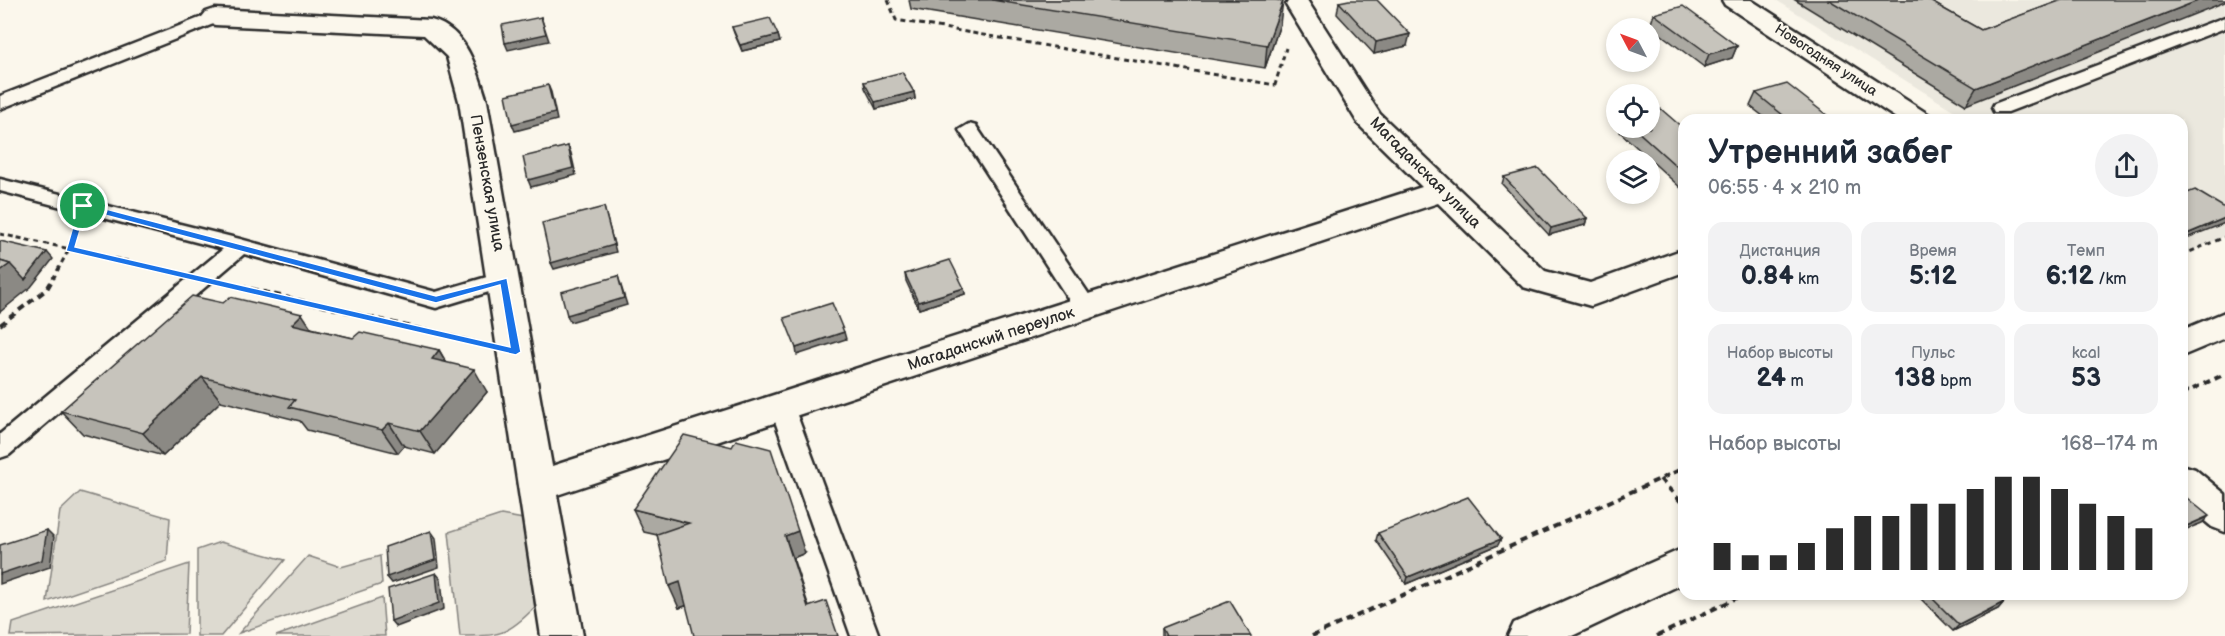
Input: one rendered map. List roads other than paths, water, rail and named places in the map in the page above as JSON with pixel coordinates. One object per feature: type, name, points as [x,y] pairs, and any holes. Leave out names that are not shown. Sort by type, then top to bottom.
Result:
[{"type":"street","name":"Новогодняя улица","points":[[1734,0],[1909,114]]},
{"type":"street","name":"Магаданская улица","points":[[1299,5],[1369,119],[1534,279],[1591,295],[1678,262]]},
{"type":"street","name":"Пензенская улица","points":[[224,8],[431,28],[459,54],[473,101],[562,636]]},
{"type":"street","name":"Магаданский переулок","points":[[538,486],[1443,191]]},
{"type":"street","points":[[2188,341],[2225,324]]},
{"type":"street","points":[[2188,485],[2225,516]]},
{"type":"street","points":[[1529,636],[1678,568]]},
{"type":"lane","points":[[0,103],[224,8]]},
{"type":"lane","points":[[2194,14],[2222,25]]},
{"type":"lane","points":[[2001,108],[2222,25]]},
{"type":"lane","points":[[969,130],[1086,308]]},
{"type":"lane","points":[[0,185],[240,246],[436,300],[504,280]]},
{"type":"lane","points":[[0,448],[240,246]]},
{"type":"lane","points":[[782,407],[865,636]]}]
